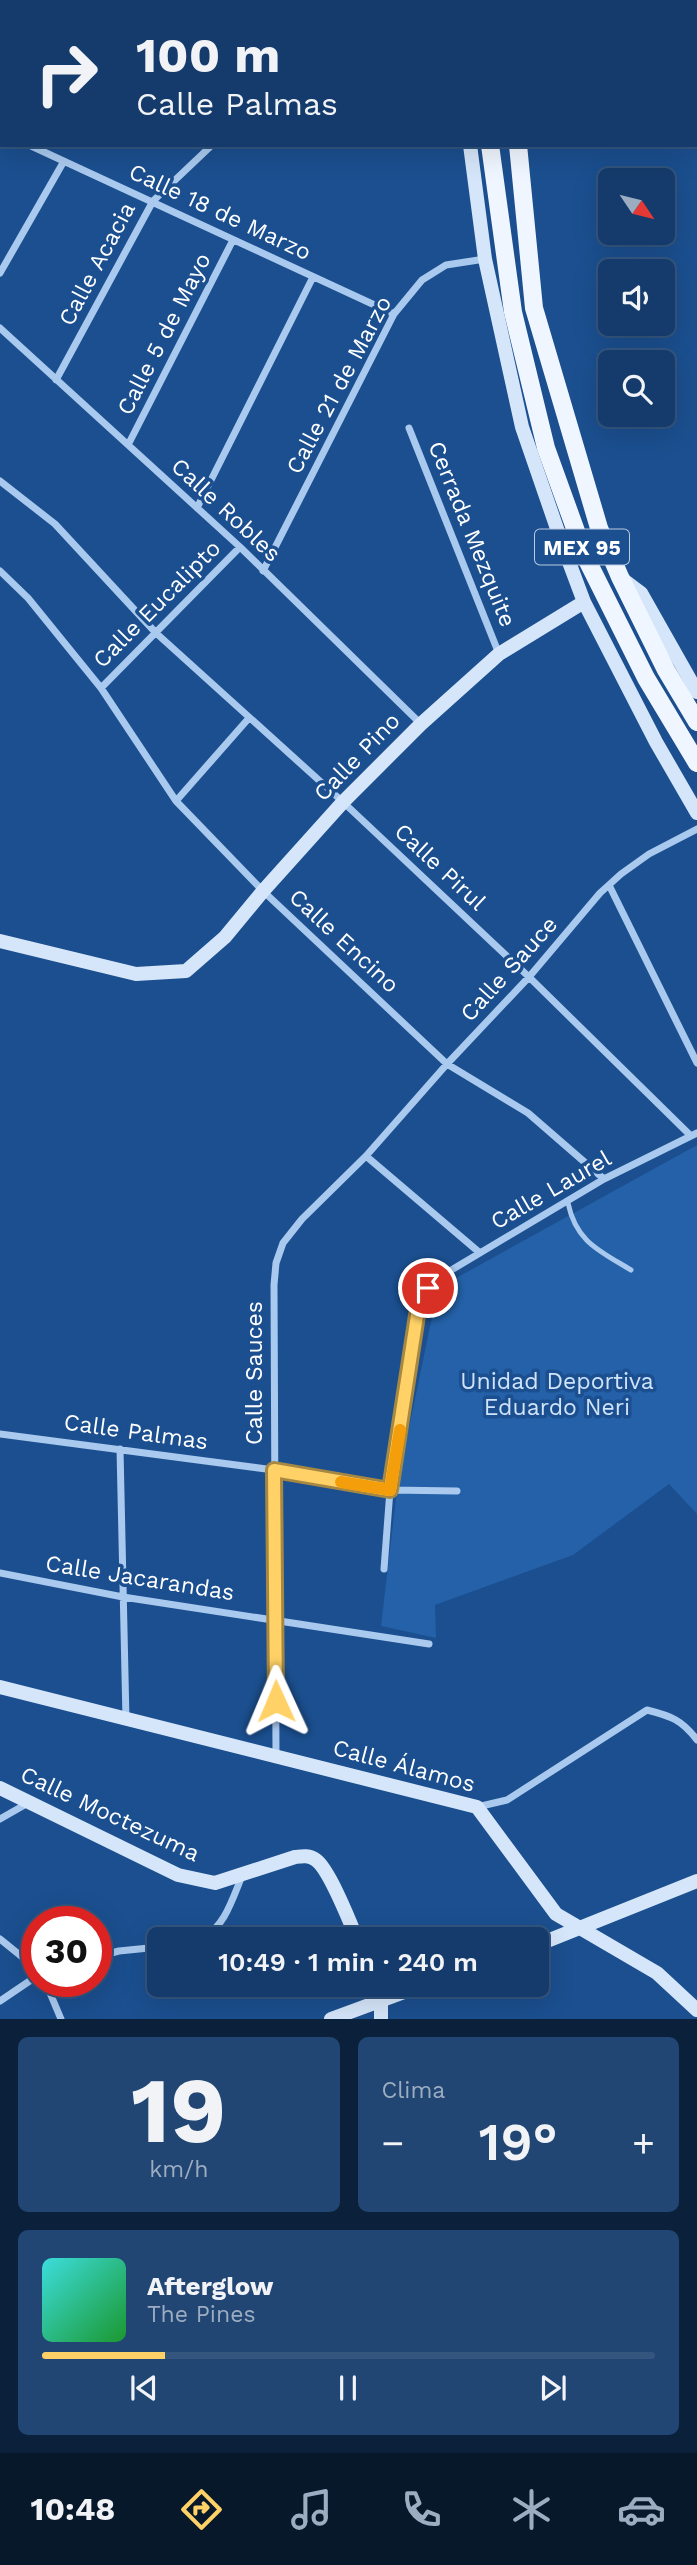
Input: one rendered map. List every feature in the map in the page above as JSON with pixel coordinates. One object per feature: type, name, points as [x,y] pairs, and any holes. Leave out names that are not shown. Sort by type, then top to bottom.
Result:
[{"type":"main road","name":"MEX 95","points":[[490,147],[513,312],[547,448],[585,556],[646,678],[697,763]]},
{"type":"main road","name":"MEX 95","points":[[518,147],[534,308],[600,528],[620,577],[666,670],[697,722]]},
{"type":"street","name":"Calle 18 de Marzo","points":[[33,147],[394,314]]},
{"type":"street","name":"Calle Acacia","points":[[57,380],[153,201],[210,147]]},
{"type":"street","points":[[470,147],[485,259],[522,426],[584,602],[656,741],[697,813]]},
{"type":"street","points":[[0,273],[64,161]]},
{"type":"street","name":"Calle 5 de Mayo","points":[[128,445],[233,240]]},
{"type":"street","name":"Calle 21 de Marzo","points":[[263,571],[394,314],[422,280],[446,265],[485,259]]},
{"type":"street","points":[[197,508],[313,277]]},
{"type":"street","name":"Calle Robles","points":[[0,328],[240,547],[421,724]]},
{"type":"street","name":"Cerrada Mezquite","points":[[409,428],[499,654]]},
{"type":"street","name":"Calle Pirul","points":[[0,481],[55,524],[156,633],[343,802],[694,1135]]},
{"type":"street","name":"Calle Eucalipto","points":[[101,688],[240,547]]},
{"type":"street","name":"Calle Encino","points":[[0,571],[29,598],[101,688],[176,801],[262,891],[447,1064],[528,1114],[604,1180]]},
{"type":"street","points":[[620,577],[641,593],[697,692]]},
{"type":"street","name":"Calle Pino","points":[[0,941],[136,974],[186,971],[225,937],[262,891],[343,802],[421,724],[499,654],[584,602]]},
{"type":"street","points":[[176,801],[249,718]]},
{"type":"street","name":"Calle Sauce","points":[[283,1243],[302,1219],[366,1156],[529,977],[609,885],[649,854],[697,829]]},
{"type":"street","points":[[609,885],[697,1063]]},
{"type":"street","name":"Calle Laurel","points":[[390,1490],[418,1309],[428,1288],[448,1272],[604,1180],[694,1135]]},
{"type":"street","points":[[366,1156],[480,1253]]},
{"type":"street","name":"Calle Sauces","points":[[276,1756],[274,1284],[276,1263],[283,1243]]},
{"type":"street","name":"Calle Palmas","points":[[0,1434],[274,1470],[390,1490],[457,1491]]},
{"type":"street","points":[[120,1449],[126,1720]]},
{"type":"street","points":[[384,1569],[390,1490]]},
{"type":"street","name":"Calle Jacarandas","points":[[0,1573],[123,1597],[429,1644]]},
{"type":"street","name":"Calle Álamos","points":[[0,1687],[477,1807],[556,1914],[657,1973],[697,2010]]},
{"type":"street","points":[[477,1807],[507,1800],[647,1710],[670,1716],[686,1726],[697,1740]]},
{"type":"street","name":"Calle Moctezuma","points":[[0,1788],[178,1875],[215,1883],[308,1855],[318,1861],[352,1927]]},
{"type":"street","points":[[0,1819],[28,1802]]},
{"type":"street","points":[[217,1927],[242,1876]]},
{"type":"street","points":[[549,1941],[697,1881]]},
{"type":"street","points":[[0,1939],[21,1956]]},
{"type":"street","points":[[112,1953],[147,1948]]},
{"type":"street","points":[[0,2001],[21,1987]]},
{"type":"street","points":[[52,1997],[61,2019]]},
{"type":"street","points":[[380,1997],[381,2019]]},
{"type":"street","points":[[341,2017],[389,1997]]},
{"type":"lane","points":[[568,1203],[571,1220],[586,1243],[631,1270]]},
{"type":"green space","name":"Unidad Deportiva Eduardo Neri","points":[[697,1145],[697,1514],[669,1484],[573,1555],[435,1605],[436,1638],[381,1626],[398,1481],[438,1288]]},
{"type":"slow traffic","points":[[341,1482],[390,1490],[400,1430]]},
{"type":"route","points":[[276,1701],[274,1470],[390,1490],[418,1309],[428,1288]]}]
